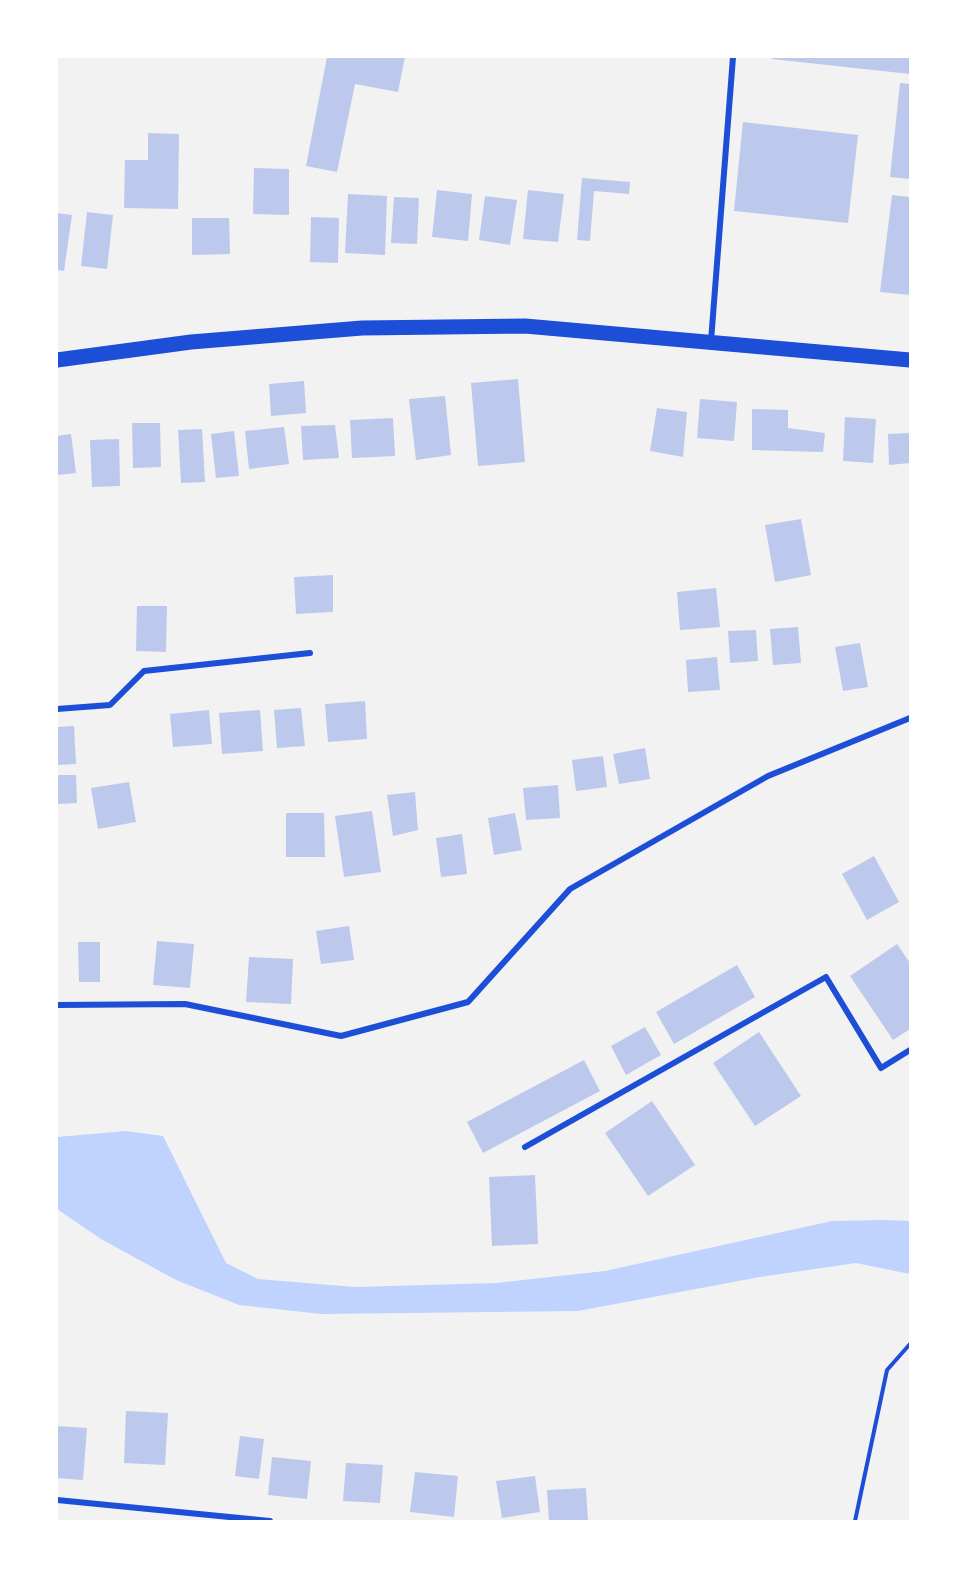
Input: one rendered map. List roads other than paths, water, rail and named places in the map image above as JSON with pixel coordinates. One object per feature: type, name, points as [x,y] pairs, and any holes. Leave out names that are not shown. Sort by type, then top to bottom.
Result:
[{"type":"main road","points":[[57,360],[191,342],[362,328],[525,326],[910,360]]},
{"type":"street","points":[[711,341],[733,57]]},
{"type":"street","points":[[57,709],[110,705],[144,671],[309,653]]},
{"type":"street","points":[[57,1005],[185,1004],[341,1036],[468,1002],[570,889],[768,776],[910,718]]},
{"type":"street","points":[[525,1147],[826,977],[881,1068],[910,1050]]},
{"type":"street","points":[[57,1500],[270,1521]]},
{"type":"water","points":[[126,1131],[163,1136],[226,1263],[258,1279],[355,1287],[496,1283],[605,1271],[832,1221],[884,1220],[910,1221],[910,1274],[856,1263],[760,1277],[578,1311],[322,1314],[239,1305],[176,1280],[101,1239],[57,1209],[57,1137]]}]
